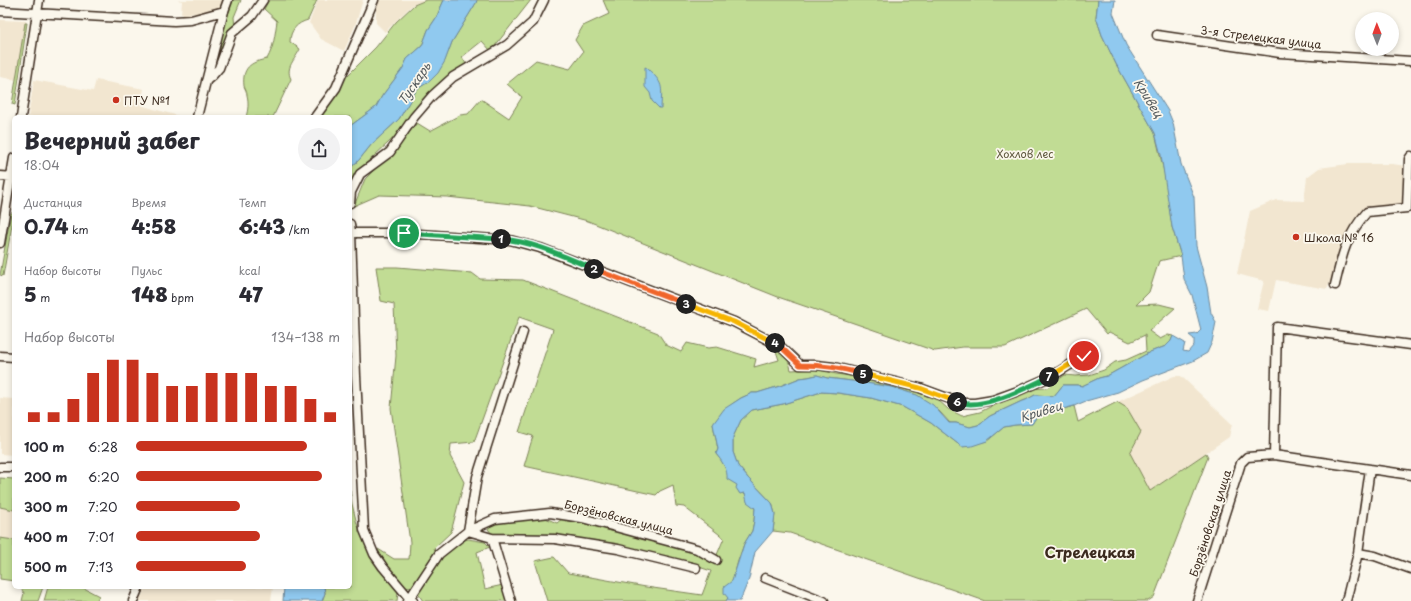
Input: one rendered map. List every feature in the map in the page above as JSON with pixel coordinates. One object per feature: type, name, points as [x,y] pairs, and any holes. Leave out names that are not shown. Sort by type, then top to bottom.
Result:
[{"type":"street","points":[[21,115],[39,0]]},
{"type":"street","points":[[198,115],[228,0]]},
{"type":"street","points":[[206,81],[218,68],[232,33],[252,16],[263,0]]},
{"type":"street","points":[[316,115],[336,88],[374,0]]},
{"type":"street","points":[[352,190],[360,174],[390,152],[414,117],[432,96],[453,77],[507,45],[533,22],[544,0]]},
{"type":"street","points":[[0,11],[174,21],[191,20],[224,11]]},
{"type":"street","name":"3-я Стрелецкая улица","points":[[1157,35],[1280,53],[1411,61]]},
{"type":"street","points":[[1335,285],[1344,247],[1357,223],[1367,212],[1407,208],[1409,159],[1411,156]]},
{"type":"street","points":[[0,176],[12,177]]},
{"type":"street","points":[[0,243],[12,182]]},
{"type":"street","points":[[352,233],[404,233],[510,240],[524,243],[734,322],[780,346],[800,365],[834,366],[920,388],[961,403],[975,403],[993,400],[1018,391],[1052,376],[1084,356]]},
{"type":"street","points":[[352,263],[356,384],[364,530],[374,554],[410,600]]},
{"type":"street","points":[[1274,455],[1277,327],[1411,345]]},
{"type":"street","points":[[523,332],[477,477],[468,531],[492,538],[555,539],[618,549],[696,568]]},
{"type":"street","points":[[0,356],[12,357]]},
{"type":"street","name":"Борзёновская улица","points":[[1196,601],[1241,463],[1247,457],[1274,455],[1411,475]]},
{"type":"street","points":[[0,466],[12,467]]},
{"type":"street","points":[[1346,601],[1358,553],[1370,469]]},
{"type":"street","name":"Борзёновская улица","points":[[410,600],[439,554],[468,531],[495,518],[550,513],[582,518],[697,548],[716,560]]},
{"type":"street","points":[[492,538],[511,601]]},
{"type":"street","points":[[1358,553],[1375,556],[1411,569]]},
{"type":"street","points":[[766,578],[824,601]]},
{"type":"street","points":[[133,601],[138,589]]},
{"type":"shaded area","points":[[177,0],[232,0],[229,10],[222,9],[181,14],[182,1]]},
{"type":"shaded area","points":[[318,0],[363,0],[355,26],[344,51],[321,39],[309,23]]},
{"type":"shaded area","points":[[378,0],[425,0],[411,6],[385,32],[376,23],[376,4]]},
{"type":"shaded area","points":[[0,20],[26,21],[17,80],[0,77]]},
{"type":"shaded area","points":[[34,80],[93,91],[96,80],[144,89],[140,105],[175,115],[28,115]]},
{"type":"shaded area","name":"Школа № 16","points":[[1348,164],[1392,164],[1406,166],[1403,206],[1366,211],[1327,289],[1276,280],[1269,311],[1257,309],[1264,281],[1237,274],[1250,211],[1276,200],[1304,201],[1307,177],[1319,168]]},
{"type":"shaded area","points":[[1174,376],[1181,376],[1232,424],[1229,437],[1150,491],[1078,422]]},
{"type":"shaded area","points":[[0,398],[12,399],[12,455],[0,454]]},
{"type":"shaded area","points":[[0,507],[12,510],[12,540],[0,538]]},
{"type":"shaded area","points":[[145,589],[273,589],[271,601],[139,601]]},
{"type":"green space","points":[[232,0],[241,0],[234,17],[235,29],[212,73]]},
{"type":"green space","points":[[269,0],[317,0],[308,20],[297,25],[291,34],[290,42],[300,49],[291,64],[289,75],[291,79],[274,115],[246,115],[248,104],[247,93],[244,86],[244,75],[248,67],[252,64],[267,59],[274,40],[277,21],[264,9]]},
{"type":"green space","points":[[426,0],[444,0],[436,18],[428,30],[422,46],[407,59],[403,68],[382,96],[376,107],[352,125],[352,115],[319,115],[343,80],[376,47],[396,22],[414,5]]},
{"type":"green space","points":[[477,0],[531,0],[491,51],[482,41],[462,57],[466,64],[439,83],[425,97],[402,130],[358,171],[352,180],[352,166],[371,145],[399,119],[417,89],[430,81],[445,60],[452,42]]},
{"type":"green space","name":"Хохлов лес","points":[[603,0],[1098,0],[1096,17],[1102,35],[1116,64],[1155,133],[1165,176],[1172,227],[1181,256],[1159,261],[1149,292],[1136,305],[1159,304],[1175,308],[1149,331],[1160,339],[1168,335],[1173,336],[1171,341],[1166,346],[1150,352],[1107,376],[1082,386],[1063,385],[1054,396],[1035,395],[990,416],[978,425],[970,427],[950,423],[939,411],[917,395],[891,387],[827,378],[817,375],[800,378],[780,386],[757,393],[752,393],[732,404],[713,424],[718,449],[716,454],[728,473],[738,485],[740,494],[745,493],[755,508],[752,531],[744,544],[726,601],[547,601],[535,561],[554,557],[568,573],[702,595],[711,571],[693,565],[555,536],[492,534],[488,529],[491,522],[543,517],[557,523],[563,518],[635,533],[696,551],[714,562],[724,538],[684,507],[676,506],[673,485],[660,491],[656,495],[524,466],[533,436],[519,432],[553,329],[519,317],[474,442],[451,444],[450,456],[464,482],[451,532],[434,548],[435,551],[411,588],[404,587],[381,557],[378,549],[394,559],[409,559],[410,542],[391,408],[396,356],[394,304],[381,301],[376,267],[397,267],[472,273],[480,279],[523,280],[658,333],[666,345],[681,352],[687,343],[708,348],[717,347],[756,359],[754,367],[779,360],[776,351],[768,347],[771,344],[784,355],[789,362],[791,370],[815,369],[836,374],[872,379],[915,390],[937,399],[948,409],[962,416],[980,412],[1026,389],[1047,388],[1065,375],[1089,375],[1104,370],[1115,362],[1126,360],[1146,351],[1145,335],[1130,342],[1109,332],[1107,334],[1086,309],[1005,347],[963,347],[935,351],[778,297],[588,221],[530,206],[447,197],[379,195],[354,206],[365,179],[400,144],[417,123],[430,131],[460,115],[468,114],[481,99],[509,118],[522,97],[507,84],[536,60],[570,69],[583,52],[575,40],[583,26],[609,14]]},
{"type":"green space","points":[[25,23],[27,23],[15,105],[12,104]]},
{"type":"green space","points":[[12,213],[12,224],[3,276],[0,275]]},
{"type":"green space","points":[[821,392],[871,398],[903,407],[931,423],[962,447],[987,441],[1004,427],[1032,424],[1037,416],[1074,406],[1078,422],[1117,402],[1127,408],[1141,432],[1130,453],[1150,491],[1206,453],[1208,457],[1154,597],[1148,601],[985,601],[790,533],[773,531],[775,514],[772,503],[738,466],[733,452],[733,437],[741,420],[752,410],[783,404]]},
{"type":"green space","points":[[0,478],[12,479],[12,510],[0,507]]},
{"type":"green space","points":[[352,504],[357,524],[373,558],[398,592],[397,601],[322,601],[325,593],[324,589],[352,589]]},
{"type":"green space","points":[[0,538],[12,540],[12,581],[0,579]]},
{"type":"green space","points":[[468,539],[485,542],[490,547],[477,552],[485,589],[503,585],[508,601],[423,601],[417,592],[432,568],[444,553]]},
{"type":"green space","points":[[21,589],[42,589],[38,601],[22,601],[24,593]]},
{"type":"green space","points":[[47,589],[86,589],[99,596],[96,601],[44,601]]},
{"type":"water","name":"Тускарь","points":[[444,0],[477,0],[452,42],[445,61],[438,73],[430,81],[417,89],[399,119],[371,145],[352,166],[352,125],[376,107],[382,96],[403,68],[407,59],[422,46],[428,30],[436,18]]},
{"type":"water","name":"Кривец","points":[[1098,0],[1115,0],[1113,13],[1126,45],[1168,111],[1173,123],[1181,164],[1194,197],[1196,246],[1207,287],[1211,313],[1216,322],[1212,342],[1207,353],[1193,361],[1143,380],[1118,392],[1037,416],[1032,424],[1004,427],[987,441],[972,446],[962,447],[931,423],[903,407],[871,398],[821,392],[783,404],[752,410],[741,420],[733,437],[733,452],[738,466],[772,503],[775,514],[773,531],[755,552],[749,579],[740,601],[726,601],[728,598],[724,593],[724,587],[732,581],[744,544],[752,531],[755,508],[747,502],[745,493],[740,494],[736,488],[737,485],[727,479],[727,472],[716,454],[718,449],[713,424],[724,409],[741,398],[752,393],[757,393],[780,386],[800,378],[817,375],[827,378],[891,387],[917,395],[933,405],[949,423],[956,423],[970,427],[978,425],[990,416],[1035,395],[1054,396],[1063,385],[1082,386],[1107,376],[1150,352],[1166,346],[1171,341],[1173,336],[1185,343],[1183,351],[1188,352],[1194,345],[1194,339],[1189,335],[1197,334],[1201,330],[1192,295],[1184,279],[1181,256],[1172,227],[1161,155],[1155,133],[1116,64],[1102,35],[1096,17]]},
{"type":"water","points":[[645,67],[661,85],[661,108],[659,108],[652,101],[650,93],[645,87]]},
{"type":"water","points":[[284,589],[324,589],[325,593],[322,601],[283,601]]},
{"type":"place","name":"ПТУ №1","points":[[116,100]]},
{"type":"place","name":"Школа № 16","points":[[1296,237]]},
{"type":"district","name":"Стрелецкая","points":[[1090,551]]},
{"type":"route","points":[[404,233],[510,240],[524,243],[734,322],[780,346],[800,365],[834,366],[920,388],[941,397],[961,403],[975,403],[993,400],[1018,391],[1052,376],[1084,356]]}]
